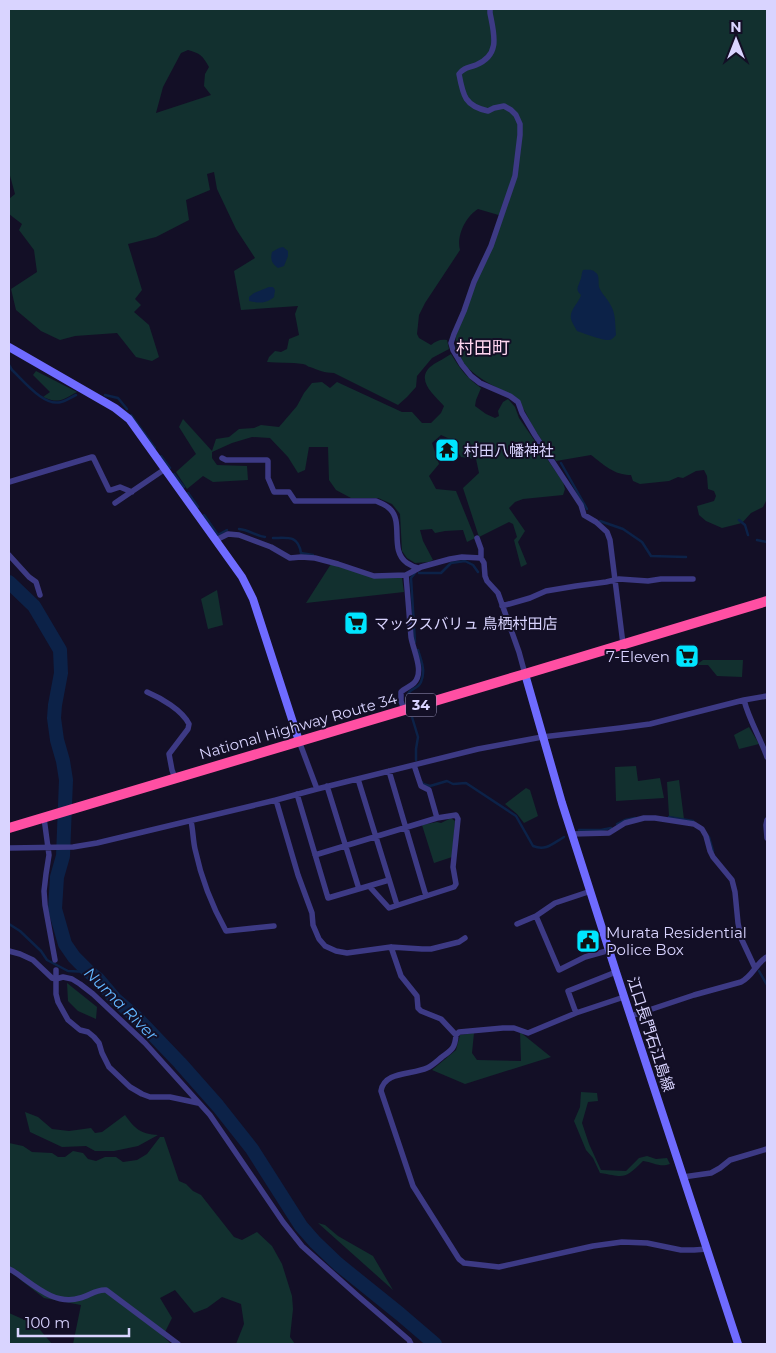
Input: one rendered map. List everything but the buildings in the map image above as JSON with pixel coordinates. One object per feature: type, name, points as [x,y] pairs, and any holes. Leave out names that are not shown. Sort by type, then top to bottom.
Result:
[{"type":"highway","name":"National Highway Route 34","points":[[9,828],[767,600]]},
{"type":"main road","points":[[9,347],[115,408],[129,419],[242,577],[253,599],[299,741]]},
{"type":"main road","name":"江口長門石江島線","points":[[525,674],[572,834],[738,1344]]},
{"type":"street","points":[[490,9],[493,52],[486,59],[462,70],[459,74],[463,96],[476,108],[488,111],[504,106],[512,110],[520,124],[519,148],[515,176],[491,246],[471,289],[454,334],[453,350],[462,366],[471,376],[480,383],[510,396],[518,402],[535,435],[581,505],[584,515],[596,522],[607,532],[610,540],[623,644]]},
{"type":"street","points":[[9,482],[94,457],[109,490],[120,487],[132,492]]},
{"type":"street","points":[[222,458],[226,460],[267,460],[268,478],[274,492],[289,492],[295,501],[376,501],[385,505],[392,510],[395,518],[399,553],[407,563],[418,568]]},
{"type":"street","points":[[115,503],[165,469]]},
{"type":"street","points":[[216,540],[228,534],[239,535],[271,547],[290,558],[315,558],[374,576],[406,575],[421,567],[462,557],[481,558]]},
{"type":"street","points":[[477,538],[487,582],[498,593],[525,674]]},
{"type":"street","points":[[9,555],[36,582],[40,595]]},
{"type":"street","points":[[404,710],[401,692],[418,678],[416,655],[412,646],[406,575]]},
{"type":"street","points":[[502,606],[546,591],[606,582],[619,578],[648,581],[693,579]]},
{"type":"street","points":[[147,692],[160,697],[186,718],[189,724],[188,729],[169,754],[175,778]]},
{"type":"street","points":[[9,848],[73,847],[97,843],[478,749],[542,737],[644,725],[767,696]]},
{"type":"street","points":[[744,700],[747,712],[762,742],[767,757]]},
{"type":"street","points":[[299,741],[316,789]]},
{"type":"street","points":[[414,765],[421,786],[429,790],[437,818]]},
{"type":"street","points":[[388,771],[426,896]]},
{"type":"street","points":[[358,778],[397,905]]},
{"type":"street","points":[[327,786],[358,889]]},
{"type":"street","points":[[297,794],[328,898],[389,880]]},
{"type":"street","points":[[276,800],[298,875],[312,913],[312,925],[325,946],[347,953],[391,947],[422,949],[458,942],[465,938]]},
{"type":"street","points":[[315,855],[437,818],[456,815],[458,819],[453,867],[456,884],[454,887],[388,908],[369,886]]},
{"type":"street","points":[[44,818],[49,855],[44,891],[45,905],[55,960]]},
{"type":"street","points":[[572,834],[609,833],[625,823],[644,818],[667,819],[694,824],[702,829],[713,857],[732,880],[741,938],[755,968]]},
{"type":"street","points":[[767,820],[767,838]]},
{"type":"street","points":[[191,821],[195,848],[207,890],[226,931],[274,926]]},
{"type":"street","points":[[517,924],[536,916],[555,903],[591,891]]},
{"type":"street","points":[[536,916],[558,970],[585,957],[610,950]]},
{"type":"street","points":[[391,947],[401,976],[417,996],[418,1008],[441,1019],[456,1035]]},
{"type":"street","points":[[9,951],[33,960],[52,978],[63,977],[72,979],[93,994],[145,1042],[210,1115],[278,1215],[302,1246],[411,1343]]},
{"type":"street","points":[[631,1016],[741,982],[747,979],[760,962],[767,957]]},
{"type":"street","points":[[56,970],[56,994],[58,1002],[68,1020],[80,1030],[88,1032],[94,1037],[99,1043],[109,1067],[130,1087],[150,1097],[170,1097],[199,1104]]},
{"type":"street","points":[[576,1013],[568,991],[616,972]]},
{"type":"street","points":[[624,997],[576,1013],[528,1033],[514,1028],[459,1032],[456,1035],[452,1050],[427,1068],[389,1078],[382,1085],[381,1091],[413,1186],[459,1259],[464,1263],[498,1267],[572,1250],[622,1242],[647,1243],[681,1250],[707,1248]]},
{"type":"street","points":[[683,1177],[711,1172],[730,1160],[767,1149]]},
{"type":"street","points":[[9,1269],[47,1294],[60,1298],[73,1300],[82,1298],[95,1291],[106,1290],[178,1344]]},
{"type":"green space","points":[[9,9],[767,9],[767,499],[763,507],[751,513],[742,523],[722,528],[706,521],[699,515],[697,506],[714,501],[716,496],[714,491],[708,489],[707,476],[704,470],[696,471],[683,478],[678,477],[669,481],[640,484],[633,481],[631,475],[614,471],[591,455],[556,461],[516,399],[483,380],[468,368],[458,354],[456,336],[502,216],[478,209],[466,221],[459,239],[460,250],[419,315],[417,334],[419,338],[431,345],[438,341],[447,340],[449,349],[432,358],[417,376],[416,387],[398,405],[334,373],[303,364],[267,362],[275,351],[281,352],[287,349],[289,339],[299,335],[295,314],[298,306],[241,310],[234,271],[255,258],[236,229],[217,189],[214,172],[207,174],[210,190],[186,200],[189,220],[156,237],[128,244],[142,290],[135,299],[141,305],[134,312],[149,325],[159,357],[152,361],[136,357],[117,333],[75,336],[60,340],[41,331],[16,310],[11,289],[37,272],[34,250],[19,230],[22,224],[9,214],[9,199],[15,194],[9,172]],"holes":[[[188,50],[201,56],[209,67],[205,74],[204,86],[211,95],[156,113],[163,87],[181,53]]]},
{"type":"green space","points":[[451,354],[464,373],[481,388],[475,406],[495,418],[499,416],[498,411],[503,402],[508,399],[563,482],[565,489],[563,495],[523,499],[515,502],[509,508],[525,531],[518,542],[527,564],[521,567],[514,540],[517,537],[513,524],[509,522],[479,537],[463,488],[479,473],[476,459],[461,457],[450,439],[441,435],[432,443],[439,464],[429,476],[436,489],[456,491],[475,538],[467,542],[463,530],[435,533],[432,529],[420,530],[423,541],[433,560],[429,562],[415,563],[407,558],[402,551],[400,514],[392,504],[378,498],[351,498],[336,490],[329,480],[328,447],[309,447],[305,470],[298,473],[288,457],[270,438],[252,437],[212,452],[212,458],[217,465],[247,466],[248,480],[213,482],[203,476],[187,489],[176,472],[196,454],[179,427],[183,419],[212,451],[216,439],[229,437],[239,429],[254,428],[261,425],[279,427],[297,406],[312,383],[322,382],[330,388],[337,382],[402,412],[412,412],[422,423],[431,423],[441,413],[444,406],[430,391],[425,375],[434,364]]},
{"type":"green space","points":[[36,371],[77,392],[57,401],[43,397],[50,392],[33,375]]},
{"type":"green space","points":[[331,564],[375,578],[402,578],[404,592],[306,603]]},
{"type":"green space","points":[[217,590],[223,625],[208,629],[201,599]]},
{"type":"green space","points":[[703,660],[743,660],[742,677],[717,676],[708,665],[696,665]]},
{"type":"green space","points":[[749,727],[759,744],[739,749],[734,735]]},
{"type":"green space","points":[[636,766],[638,781],[660,778],[664,798],[616,801],[615,767]]},
{"type":"green space","points":[[679,780],[684,819],[669,816],[667,782]]},
{"type":"green space","points":[[526,788],[530,790],[538,816],[524,823],[505,804]]},
{"type":"green space","points":[[451,818],[455,821],[452,857],[434,863],[422,825],[441,823]]},
{"type":"green space","points":[[67,983],[97,1007],[96,1019],[78,1011],[68,1001]]},
{"type":"green space","points":[[520,1032],[551,1057],[465,1084],[432,1070],[456,1050],[460,1035],[474,1033],[472,1053],[477,1060],[521,1061]]},
{"type":"green space","points":[[581,1092],[597,1093],[598,1101],[588,1102],[582,1123],[601,1170],[626,1171],[639,1158],[647,1156],[656,1159],[667,1158],[670,1164],[660,1165],[643,1161],[624,1176],[600,1173],[593,1158],[586,1150],[574,1121],[580,1107]]},
{"type":"green space","points":[[25,1112],[38,1117],[52,1129],[69,1131],[91,1128],[95,1133],[102,1132],[125,1115],[139,1130],[158,1135],[138,1146],[114,1151],[95,1151],[86,1146],[62,1147],[30,1132]]},
{"type":"green space","points":[[160,1137],[164,1137],[179,1181],[201,1195],[234,1237],[242,1240],[257,1232],[272,1246],[282,1264],[292,1296],[293,1309],[290,1337],[295,1344],[236,1344],[244,1324],[241,1304],[222,1297],[207,1308],[194,1313],[175,1290],[160,1298],[172,1318],[163,1336],[171,1344],[73,1344],[81,1305],[44,1298],[9,1271],[9,1143],[23,1146],[32,1152],[52,1153],[58,1157],[65,1157],[73,1151],[83,1153],[88,1159],[96,1161],[105,1157],[116,1157],[123,1162],[137,1160],[147,1154]]},
{"type":"green space","points":[[318,1223],[325,1225],[338,1236],[373,1256],[393,1290]]},
{"type":"green space","points":[[9,1313],[36,1325],[52,1344],[9,1344]]},
{"type":"water","points":[[283,247],[288,251],[288,256],[284,266],[278,268],[272,261],[272,252]]},
{"type":"water","points":[[583,270],[591,270],[597,273],[599,287],[612,307],[616,335],[611,340],[577,331],[571,320],[571,313],[581,295],[578,292],[578,288]]},
{"type":"water","points":[[273,287],[275,290],[274,297],[262,302],[249,301],[249,297],[254,293]]},
{"type":"waterway","points":[[9,365],[28,386],[48,401],[61,402],[76,395]]},
{"type":"waterway","points":[[105,395],[118,398],[127,409]]},
{"type":"waterway","points":[[131,415],[155,448]]},
{"type":"waterway","points":[[161,456],[170,468]]},
{"type":"waterway","points":[[561,463],[587,509]]},
{"type":"waterway","points":[[174,474],[184,487]]},
{"type":"waterway","points":[[188,493],[198,507]]},
{"type":"waterway","points":[[204,515],[218,535],[227,530]]},
{"type":"waterway","points":[[739,520],[745,525],[748,535]]},
{"type":"waterway","points":[[600,521],[623,529],[642,542],[651,556],[686,557]]},
{"type":"waterway","points":[[239,529],[265,537]]},
{"type":"waterway","points":[[273,538],[295,540],[300,547],[301,553],[313,555]]},
{"type":"waterway","points":[[757,540],[767,542]]},
{"type":"waterway","points":[[419,573],[441,573],[451,563],[465,561],[473,565],[478,572]]},
{"type":"waterway","points":[[415,573],[411,578],[415,642]]},
{"type":"waterway","name":"Numa River","points":[[9,582],[34,606],[60,650],[61,673],[54,718],[66,780],[63,856],[57,877],[55,909],[65,944],[74,957],[98,979],[115,999],[136,1017],[218,1106],[252,1149],[301,1226],[315,1242],[338,1264],[435,1344]]},
{"type":"waterway","points":[[407,700],[410,691],[421,682],[423,674],[423,666],[418,650]]},
{"type":"waterway","points":[[412,717],[418,737],[416,760]]},
{"type":"waterway","points":[[422,782],[430,786],[447,781],[453,784],[466,783],[516,816],[533,846],[542,848],[564,837]]},
{"type":"waterway","points":[[669,817],[693,821]]},
{"type":"waterway","points":[[617,824],[635,818]]},
{"type":"waterway","points":[[579,830],[611,828]]},
{"type":"waterway","points":[[709,837],[713,851]]},
{"type":"waterway","points":[[9,924],[20,931],[41,951],[47,960],[68,971],[89,972]]},
{"type":"waterway","points":[[759,971],[767,985]]},
{"type":"place","name":"村田八幡神社","points":[[447,450]]},
{"type":"place","name":"マックスバリュ 鳥栖村田店","points":[[356,623]]},
{"type":"place","name":"7-Eleven","points":[[687,656]]},
{"type":"place","name":"Murata Residential Police Box","points":[[588,941]]},
{"type":"district","name":"村田町","points":[[483,348]]}]
